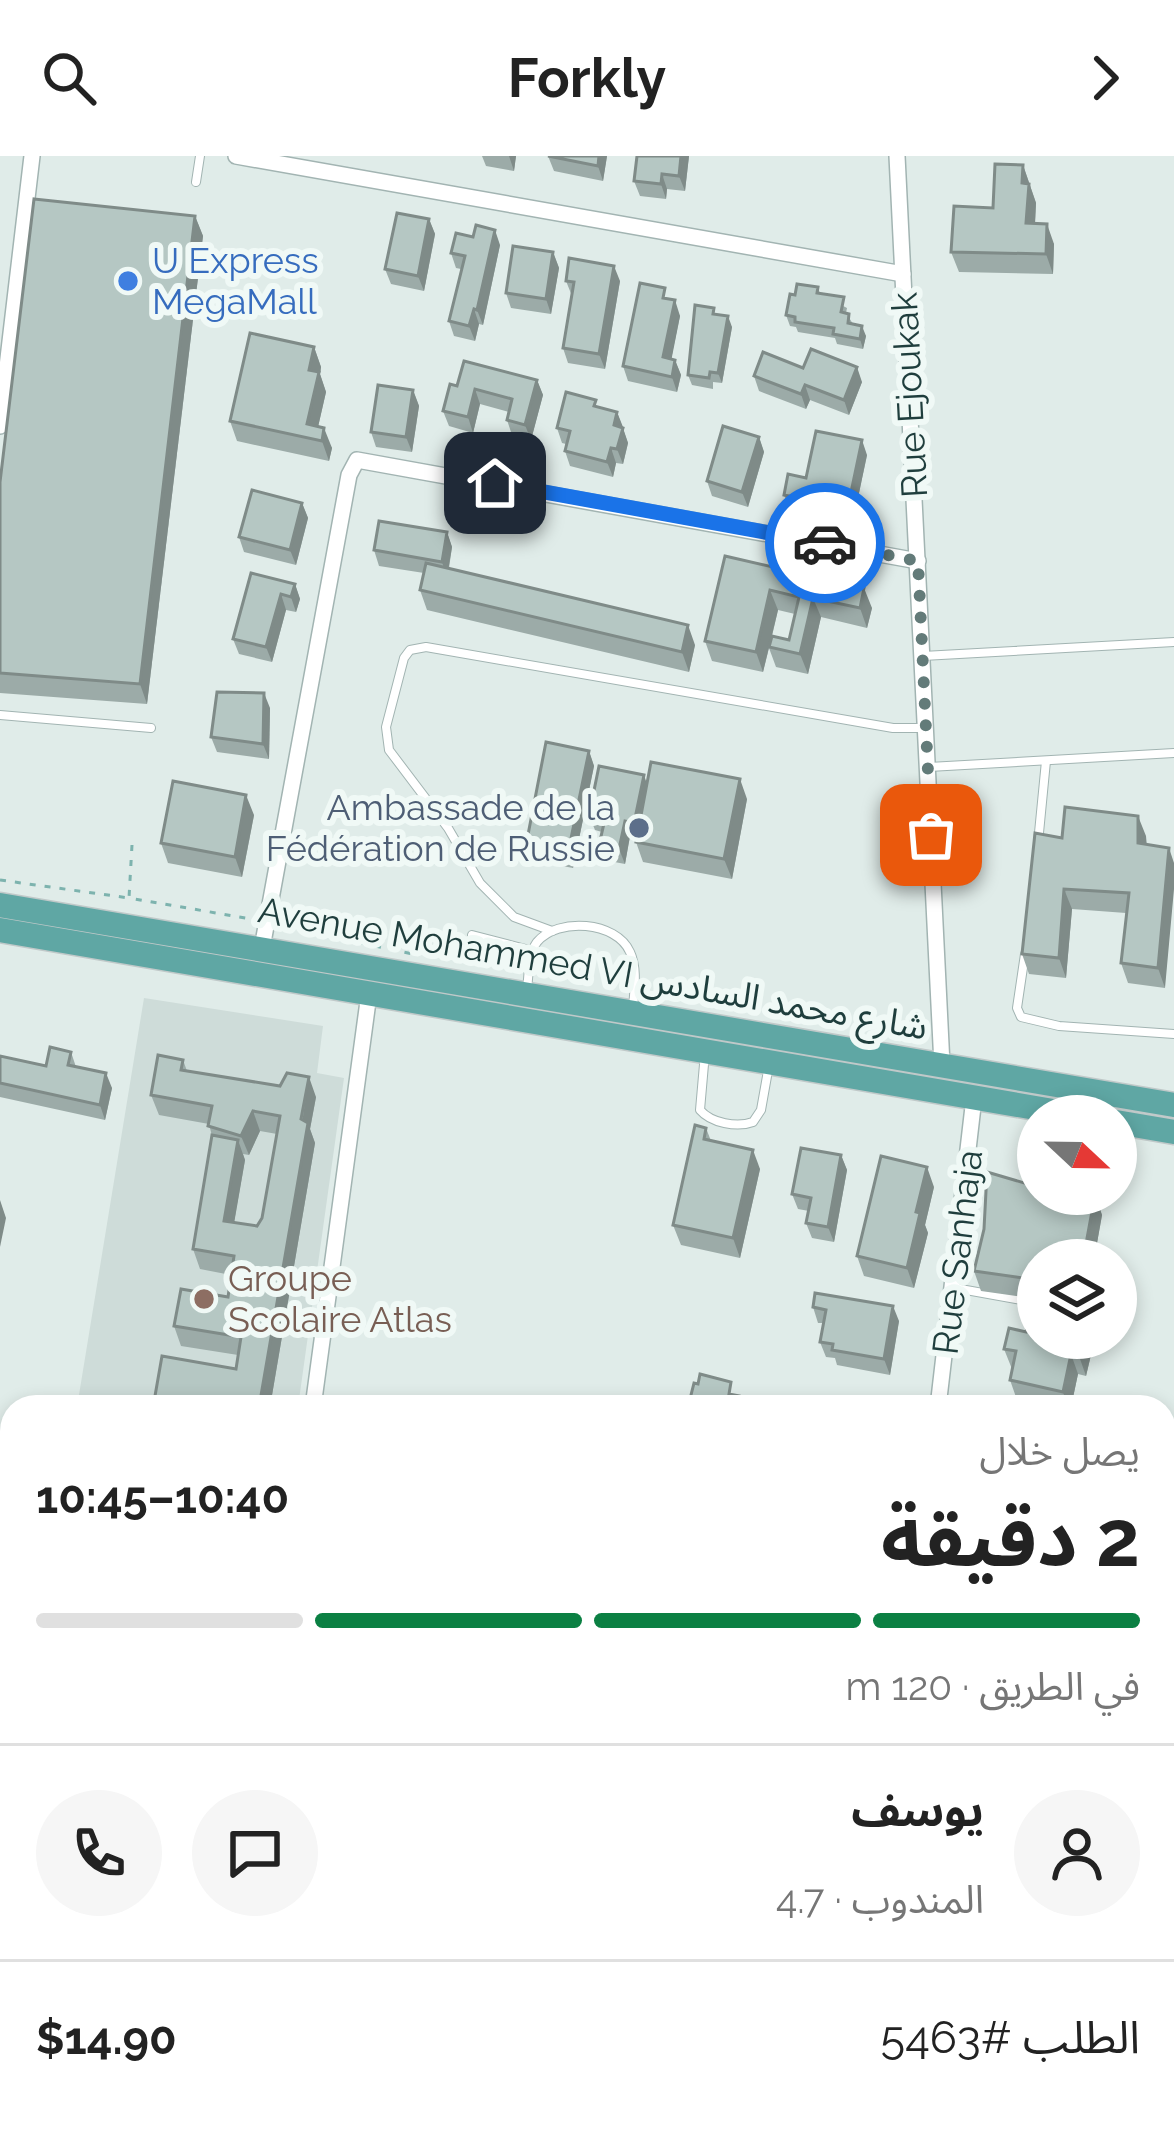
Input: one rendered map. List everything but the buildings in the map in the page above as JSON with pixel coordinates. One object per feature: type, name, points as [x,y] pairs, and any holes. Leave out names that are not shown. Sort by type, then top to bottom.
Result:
[{"type":"main road","name":"Avenue Mohammed VI شارع محمد السادس","points":[[0,905],[1174,1105]]},
{"type":"main road","name":"Avenue Mohammed VI شارع محمد السادس","points":[[0,930],[1017,1105]]},
{"type":"main road","points":[[1137,1126],[1174,1132]]},
{"type":"street","points":[[0,426],[32,156]]},
{"type":"street","points":[[236,156],[903,274]]},
{"type":"street","name":"Rue Ejoukak","points":[[897,156],[942,1065]]},
{"type":"street","points":[[262,948],[349,475],[357,460],[918,561]]},
{"type":"street","points":[[315,1395],[369,994]]},
{"type":"street","name":"Rue Sanhaja","points":[[940,1395],[974,1098]]},
{"type":"lane","points":[[196,182],[200,156]]},
{"type":"lane","points":[[26,210],[44,212]]},
{"type":"lane","points":[[922,656],[1174,642]]},
{"type":"lane","points":[[552,932],[514,917],[480,883],[448,828],[389,750],[386,727],[410,650],[426,647],[893,728],[926,728]]},
{"type":"lane","points":[[0,716],[152,728]]},
{"type":"lane","points":[[927,767],[1174,753]]},
{"type":"lane","points":[[1037,848],[1046,761]]},
{"type":"lane","points":[[526,992],[538,940],[552,932],[591,927],[622,940],[630,953],[635,976],[633,1011]]},
{"type":"lane","points":[[1028,932],[1017,1008],[1021,1017],[1059,1026],[1174,1034]]},
{"type":"lane","points":[[472,935],[532,950]]},
{"type":"lane","points":[[705,1051],[700,1110],[708,1118],[739,1124],[753,1122],[759,1114],[770,1063]]},
{"type":"lane","points":[[953,1288],[1017,1299]]},
{"type":"path","points":[[129,898],[132,845]]},
{"type":"path","points":[[0,880],[129,898],[329,936]]},
{"type":"shaded area","name":"Groupe Scolaire Atlas","points":[[144,998],[323,1026],[317,1073],[344,1078],[300,1395],[79,1395]]},
{"type":"way so far","points":[[825,543],[918,561],[931,835]]},
{"type":"place","name":"U Express MegaMall","points":[[128,281]]},
{"type":"place","name":"Ambassade de la Fédération de Russie","points":[[639,828]]},
{"type":"place","name":"Groupe Scolaire Atlas","points":[[204,1299]]},
{"type":"route","points":[[495,483],[825,543]]}]
